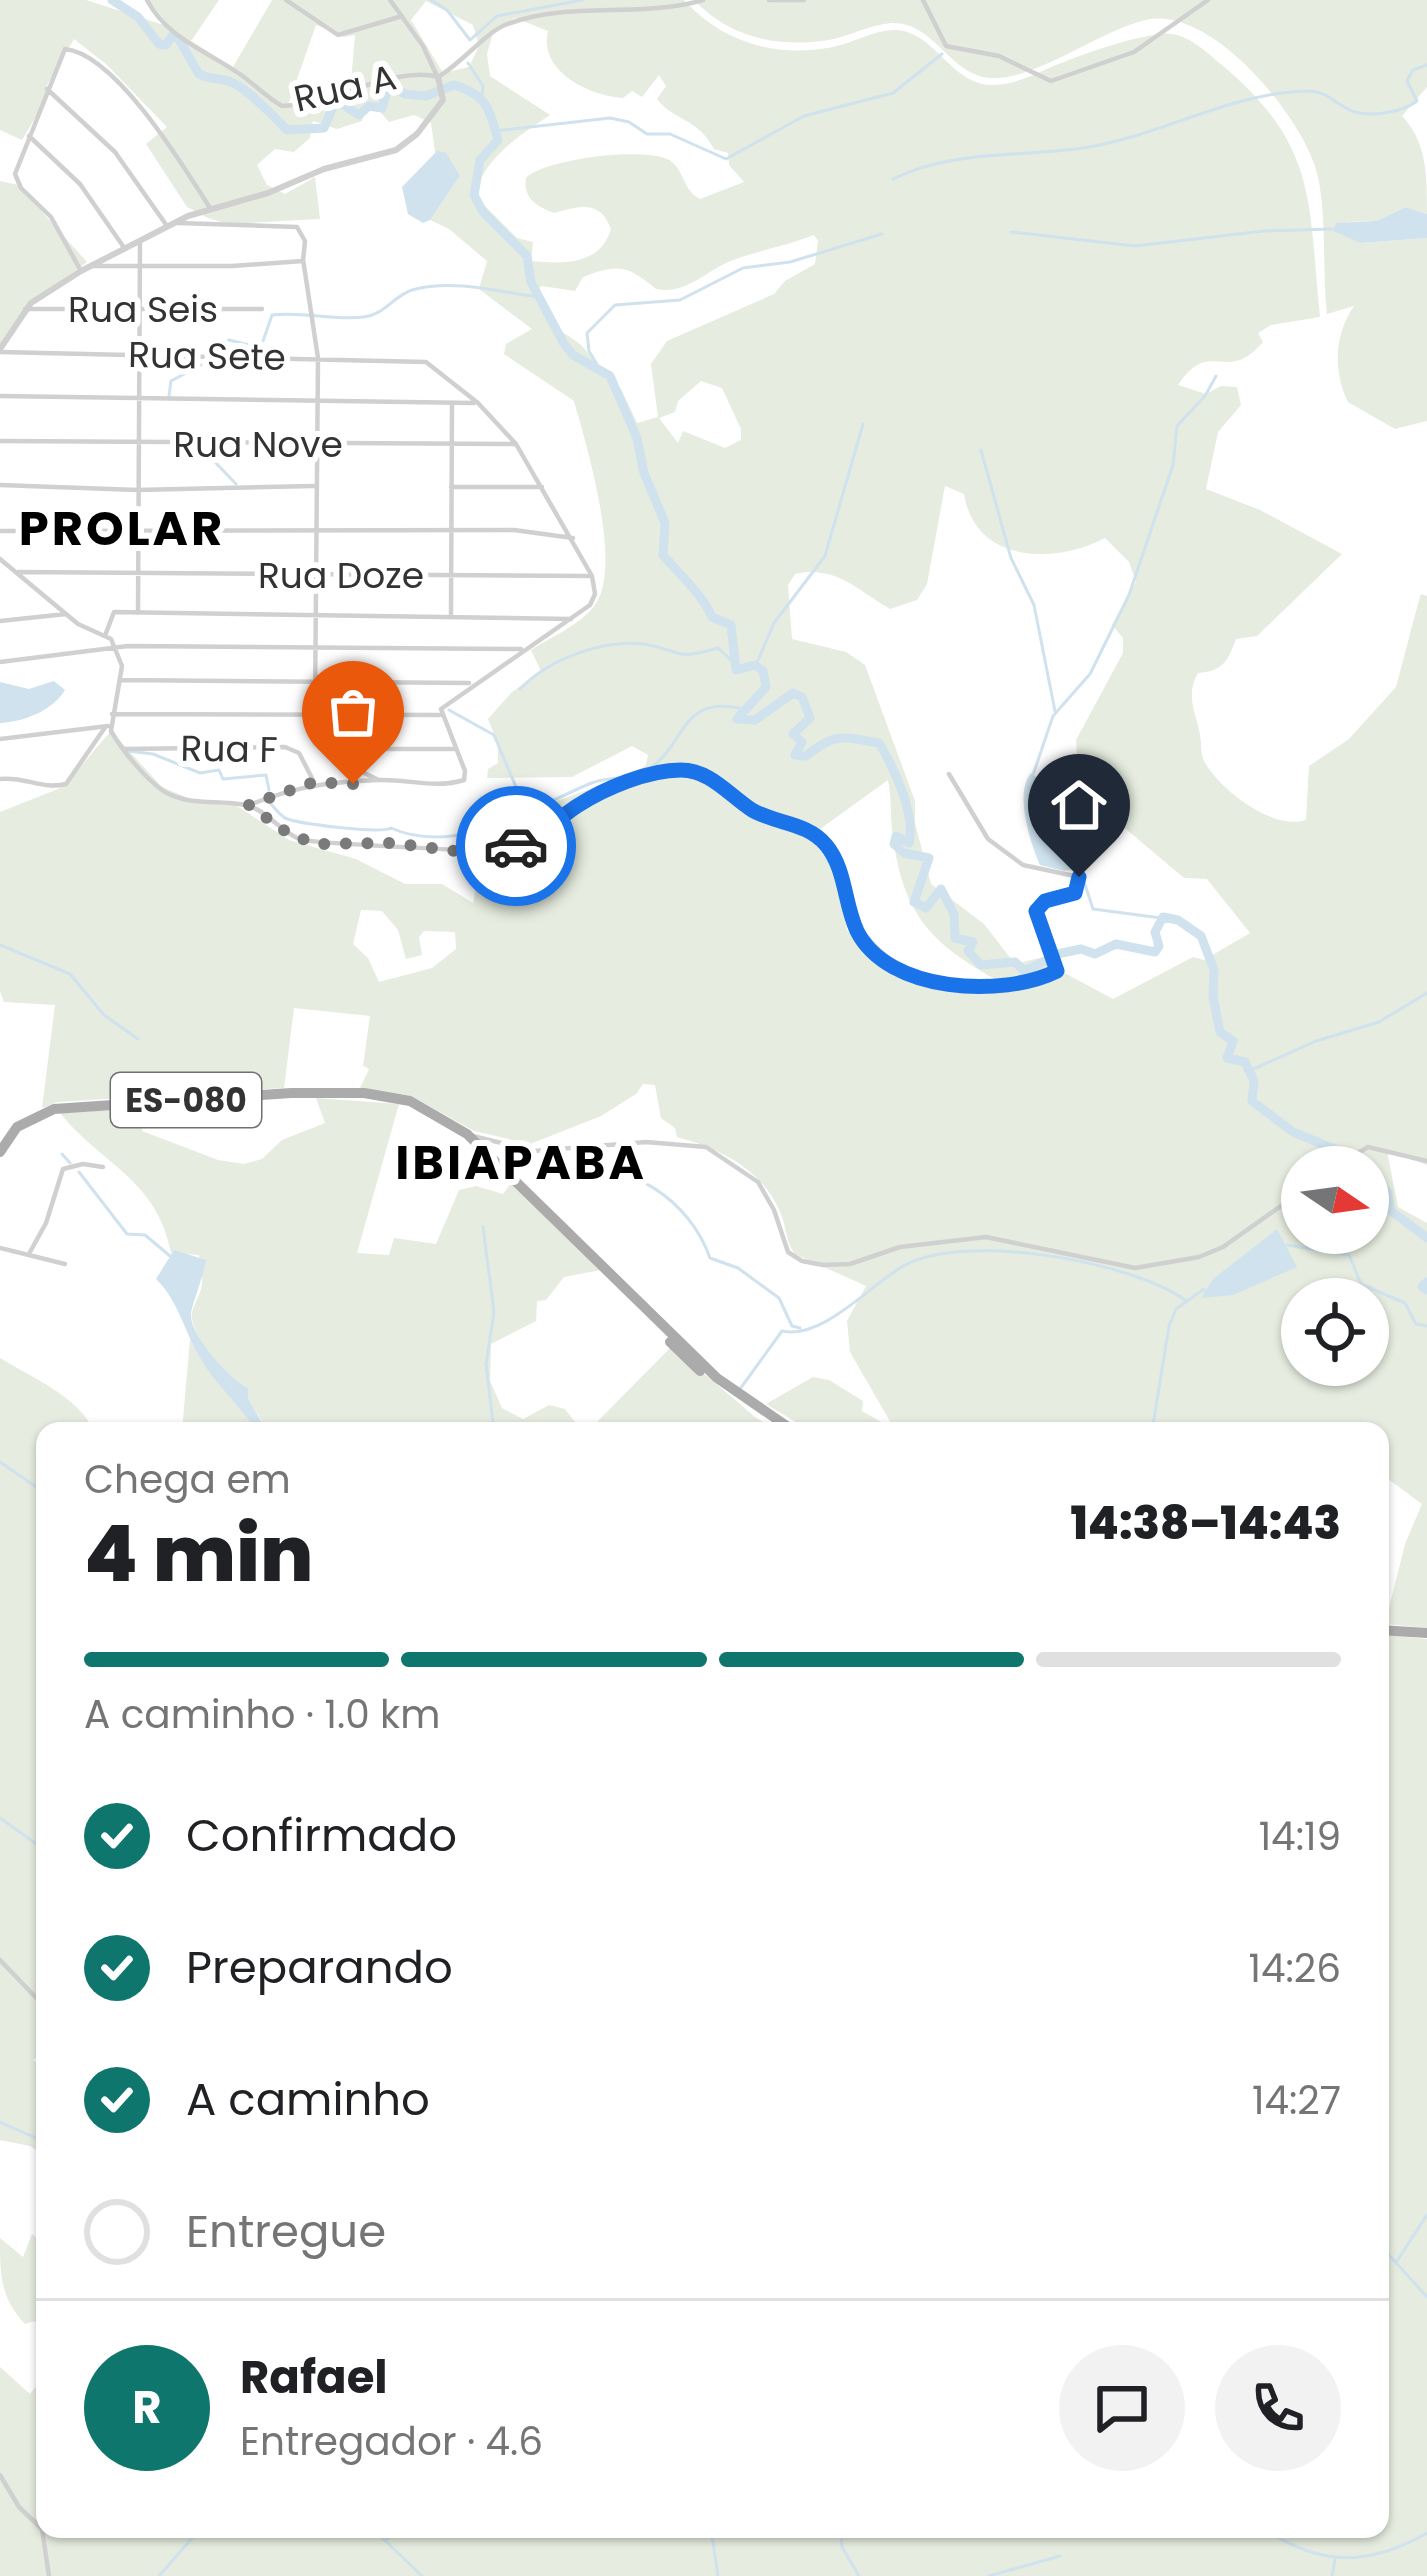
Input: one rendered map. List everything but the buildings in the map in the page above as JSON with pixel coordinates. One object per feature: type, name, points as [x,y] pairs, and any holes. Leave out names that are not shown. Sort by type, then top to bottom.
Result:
[{"type":"main road","name":"ES-080","points":[[0,1152],[17,1126],[54,1109],[280,1094],[384,1095],[424,1106],[467,1134],[735,1393],[780,1422]]},
{"type":"main road","name":"ES-080","points":[[642,1307],[704,1374],[771,1422]]},
{"type":"main road","points":[[1389,1631],[1427,1633]]},
{"type":"street","name":"Rua A","points":[[147,0],[154,13],[200,54],[285,106],[350,94],[410,73],[441,84]]},
{"type":"street","points":[[286,0],[338,35],[399,17]]},
{"type":"street","points":[[390,0],[423,46],[441,84]]},
{"type":"street","points":[[0,350],[25,309],[170,224],[396,150],[434,114],[441,84],[502,26],[538,14],[609,6],[653,9],[703,0]]},
{"type":"street","points":[[769,0],[804,0]]},
{"type":"street","points":[[923,0],[946,46],[999,56],[1052,81],[1134,52],[1208,0]]},
{"type":"street","points":[[81,272],[51,217],[16,182],[16,165],[65,49],[88,58],[147,113],[210,208]]},
{"type":"street","points":[[47,88],[115,152],[170,224]]},
{"type":"street","points":[[28,136],[80,184],[124,249]]},
{"type":"street","points":[[170,224],[284,225],[302,231],[318,358],[312,647],[316,715],[334,749],[379,780]]},
{"type":"street","points":[[138,614],[140,241]]},
{"type":"street","points":[[92,266],[298,265],[304,255]]},
{"type":"street","name":"Rua Seis","points":[[25,309],[262,309]]},
{"type":"street","name":"Rua Sete","points":[[0,350],[415,359],[430,365],[478,403]]},
{"type":"street","points":[[0,396],[478,403],[516,444],[592,576],[592,601],[443,706],[440,715],[466,776],[461,782],[314,782],[249,805],[200,803],[159,788],[108,726]]},
{"type":"street","points":[[452,403],[452,614]]},
{"type":"street","name":"Rua Nove","points":[[0,441],[516,444]]},
{"type":"street","points":[[0,485],[137,490],[314,485]]},
{"type":"street","points":[[452,487],[544,488]]},
{"type":"street","points":[[0,530],[529,530],[573,538]]},
{"type":"street","points":[[0,559],[65,614],[105,635],[117,649],[121,680],[108,726],[66,784],[52,787],[20,778],[0,779]]},
{"type":"street","name":"Rua Doze","points":[[18,572],[592,576]]},
{"type":"street","points":[[0,621],[65,614]]},
{"type":"street","points":[[105,635],[111,614],[452,614],[571,619]]},
{"type":"street","points":[[0,662],[117,649],[523,650]]},
{"type":"street","points":[[121,680],[473,683]]},
{"type":"street","points":[[112,714],[440,715]]},
{"type":"street","points":[[0,739],[108,726]]},
{"type":"street","name":"Rua F","points":[[124,749],[285,747],[299,753],[314,782]]},
{"type":"street","points":[[334,749],[456,749]]},
{"type":"street","points":[[249,805],[289,834],[322,845],[392,843],[480,854],[536,839],[574,808],[616,787],[675,770],[700,772],[759,813],[812,832],[824,842],[837,863],[860,936],[896,969],[1004,988],[1057,971],[1036,911],[1045,901],[1075,893],[1079,877],[1034,869],[997,846],[968,813],[949,774]]},
{"type":"street","points":[[467,1134],[534,1151],[646,1142],[706,1147],[758,1182],[774,1210],[788,1252],[802,1262],[823,1265],[850,1264],[900,1247],[986,1237],[1132,1268],[1199,1257],[1223,1247],[1281,1206]]},
{"type":"street","points":[[1389,1152],[1427,1161]]},
{"type":"street","points":[[30,1252],[46,1223],[63,1169],[82,1164],[104,1168]]},
{"type":"street","points":[[0,1248],[65,1264]]},
{"type":"street","points":[[0,1960],[36,1998]]},
{"type":"street","points":[[0,2475],[36,2523]]},
{"type":"street","points":[[43,2538],[49,2576]]},
{"type":"shaded area","points":[[0,0],[86,0],[170,27],[148,0],[219,0],[191,41],[233,67],[272,0],[684,0],[733,37],[771,48],[812,50],[887,31],[909,33],[967,77],[995,85],[1111,45],[1168,34],[1201,48],[1253,94],[1292,149],[1302,178],[1320,317],[1271,325],[1258,333],[1263,342],[1250,354],[1200,364],[1178,385],[1206,394],[1221,386],[1237,387],[1241,405],[1218,432],[1206,489],[1260,510],[1342,554],[1257,636],[1236,639],[1224,663],[1198,673],[1193,704],[1203,760],[1223,785],[1264,814],[1293,822],[1306,820],[1309,766],[1349,739],[1396,687],[1421,594],[1427,596],[1427,1165],[1389,1152],[1389,1146],[1281,1146],[1281,1254],[1389,1254],[1389,1161],[1398,1207],[1427,1223],[1427,1628],[1389,1624],[1405,1544],[1422,1504],[1389,1480],[1389,1422],[890,1422],[850,1352],[847,1321],[866,1286],[795,1254],[765,1186],[725,1155],[677,1137],[675,1128],[661,1118],[655,1085],[643,1084],[636,1094],[601,1116],[530,1144],[474,1131],[411,1096],[360,1088],[369,1069],[363,1066],[370,1016],[294,1008],[284,1088],[58,1102],[42,1108],[55,1005],[4,1002],[0,992],[0,812],[63,787],[111,731],[162,787],[195,801],[234,804],[289,840],[356,859],[405,884],[442,884],[473,903],[483,846],[506,846],[548,804],[636,773],[646,765],[648,755],[632,746],[572,777],[487,778],[488,769],[498,763],[498,744],[488,719],[512,692],[541,671],[531,650],[578,621],[599,598],[604,579],[603,528],[574,401],[504,354],[506,344],[532,329],[479,289],[487,261],[449,229],[430,220],[460,176],[435,152],[431,123],[414,115],[389,122],[375,106],[365,109],[362,121],[337,129],[313,121],[310,138],[294,152],[275,149],[257,165],[267,185],[285,194],[315,177],[320,219],[228,224],[187,207],[146,144],[167,127],[106,64],[74,39],[46,87],[49,94],[22,140],[0,130]],"holes":[[[426,1],[473,25],[479,46],[469,67],[443,73],[411,20]],[[515,18],[548,31],[547,45],[558,69],[596,92],[623,98],[632,91],[642,97],[659,75],[666,86],[657,99],[700,131],[714,149],[728,153],[729,165],[744,182],[700,199],[672,162],[643,155],[574,160],[536,171],[526,178],[529,196],[536,204],[554,213],[594,209],[611,229],[606,241],[589,256],[567,262],[531,261],[533,242],[517,238],[474,195],[494,159],[550,115],[490,76],[487,54],[493,33]],[[316,25],[344,37],[355,35],[350,95],[298,110],[288,105]],[[814,235],[818,241],[815,264],[785,281],[774,294],[667,341],[651,364],[658,417],[637,423],[621,389],[580,344],[554,326],[533,292],[542,286],[575,291],[583,277],[615,269],[630,271],[656,289],[676,289],[728,262]],[[701,381],[722,388],[741,429],[741,440],[725,448],[683,431],[678,443],[659,418],[675,412],[678,401]],[[945,486],[964,494],[971,517],[1000,545],[1041,554],[1085,547],[1105,538],[1129,562],[1136,582],[1112,625],[1123,638],[1123,653],[1076,740],[1078,777],[1094,802],[1184,878],[1207,879],[1250,933],[1204,960],[1193,957],[1113,999],[1059,970],[1047,956],[1015,964],[984,924],[931,884],[915,823],[915,801],[865,665],[846,652],[792,639],[788,585],[795,574],[822,573],[846,581],[890,609],[917,600],[927,584]],[[888,780],[898,863],[912,905],[936,937],[993,978],[990,983],[936,980],[890,956],[865,931],[851,935],[847,930],[836,871],[809,837]],[[361,910],[382,911],[398,930],[406,959],[422,955],[419,937],[424,931],[455,932],[456,949],[432,968],[379,982],[368,958],[353,944]]]},
{"type":"shaded area","points":[[694,0],[1427,0],[1427,87],[1402,116],[1421,148],[1427,214],[1406,207],[1376,221],[1346,222],[1361,243],[1427,238],[1427,421],[1395,429],[1348,402],[1338,353],[1354,306],[1327,314],[1321,193],[1310,153],[1252,71],[1199,30],[1172,20],[1146,20],[1029,71],[992,78],[965,69],[931,39],[906,25],[883,24],[829,40],[773,41],[723,23]]},
{"type":"shaded area","points":[[0,181],[18,185],[87,262],[24,309],[0,350]]},
{"type":"shaded area","points":[[316,1098],[399,1104],[357,1253],[389,1255],[394,1238],[436,1244],[459,1190],[476,1186],[503,1194],[511,1183],[601,1270],[564,1277],[546,1300],[537,1301],[536,1321],[491,1344],[490,1381],[502,1408],[523,1419],[549,1405],[565,1409],[575,1422],[262,1422],[198,1335],[192,1316],[202,1284],[199,1255],[171,1253],[154,1207],[141,1190],[60,1113],[143,1108],[142,1131],[218,1160],[244,1164],[262,1159],[282,1140],[325,1123]]},
{"type":"shaded area","points":[[190,1339],[250,1422],[183,1422]]},
{"type":"shaded area","points":[[672,1346],[763,1422],[597,1422]]},
{"type":"shaded area","points":[[0,1358],[66,1398],[89,1422],[36,1422],[36,2150],[0,2140]]},
{"type":"shaded area","points":[[813,1377],[829,1380],[863,1401],[862,1411],[881,1422],[796,1422],[766,1404]]},
{"type":"shaded area","points":[[1389,1635],[1427,1639],[1427,2576],[0,2576],[0,2367],[30,2394],[36,2386],[36,2538],[1389,2538]]},
{"type":"shaded area","points":[[32,2234],[36,2237],[36,2323],[25,2324],[6,2295],[0,2238],[23,2257]]},
{"type":"water","points":[[437,151],[446,153],[460,176],[430,220],[423,223],[408,214],[402,187]]},
{"type":"water","points":[[1406,207],[1427,214],[1427,238],[1361,243],[1333,231],[1336,223],[1376,221]]},
{"type":"water","points":[[54,681],[65,690],[53,703],[28,717],[0,723],[0,682],[29,689]]},
{"type":"water","points":[[1031,773],[1038,779],[1043,813],[1082,845],[1090,867],[1064,871],[1040,865],[1024,805]]},
{"type":"water","points":[[1277,1229],[1281,1254],[1290,1254],[1297,1267],[1233,1295],[1201,1298],[1213,1279]]},
{"type":"water","points":[[174,1250],[206,1260],[192,1323],[212,1356],[248,1388],[248,1399],[262,1422],[250,1422],[213,1376],[156,1279]]},
{"type":"waterway","points":[[112,0],[138,17],[159,44],[166,45],[172,36],[178,38],[199,74],[243,89],[287,130],[324,128],[336,100],[359,115],[369,106],[382,108],[389,85],[405,94],[426,96],[454,85],[480,98],[498,140],[480,160],[474,195],[483,212],[527,256],[531,282],[564,344],[573,355],[610,376],[665,523],[663,555],[712,617],[731,625],[736,670],[755,665],[763,671],[766,687],[737,719],[755,720],[793,693],[802,697],[810,718],[793,734],[802,742],[795,755],[806,756],[840,738],[879,743],[907,805],[909,843],[896,836],[894,844],[904,853],[929,858],[914,902],[926,908],[941,889],[954,914],[955,938],[973,942],[968,951],[981,965],[1015,962],[1024,971],[1050,959]]},
{"type":"waterway","points":[[431,0],[447,10],[470,40],[497,16],[582,0]]},
{"type":"waterway","points":[[495,131],[610,118],[629,122],[647,134],[670,134],[726,159],[804,116],[893,93],[942,54]]},
{"type":"waterway","points":[[468,63],[483,86],[482,96]]},
{"type":"waterway","points":[[893,179],[938,163],[1111,142],[1277,94],[1314,91],[1355,112],[1387,113],[1417,101],[1407,81],[1413,70],[1427,65]]},
{"type":"waterway","points":[[1011,232],[1135,246],[1264,231],[1332,229]]},
{"type":"waterway","points":[[599,368],[589,351],[587,333],[615,305],[680,300],[743,268],[790,262],[882,234]]},
{"type":"waterway","points":[[211,353],[229,340],[249,345],[263,341],[272,315],[364,317],[420,288],[465,286],[541,297]]},
{"type":"waterway","points":[[169,396],[171,381],[201,365]]},
{"type":"waterway","points":[[1033,775],[1053,716],[1090,674],[1129,595],[1173,465],[1177,426],[1205,396],[1216,376]]},
{"type":"waterway","points":[[756,665],[774,623],[825,556],[863,424]]},
{"type":"waterway","points":[[193,449],[214,461],[236,484]]},
{"type":"waterway","points":[[981,450],[1011,558],[1034,605],[1055,711]]},
{"type":"waterway","points":[[520,689],[561,660],[611,645],[644,644],[685,654],[718,648],[733,662]]},
{"type":"waterway","points":[[271,804],[285,818],[322,825],[391,828],[416,836],[466,834],[596,782],[643,772],[668,751],[694,716],[722,706],[744,709]]},
{"type":"waterway","points":[[449,710],[494,735],[527,813]]},
{"type":"waterway","points":[[128,751],[153,754],[200,773],[219,770],[223,779],[266,775],[269,790]]},
{"type":"waterway","points":[[1081,872],[1093,909],[1161,918]]},
{"type":"waterway","points":[[1057,954],[1081,949],[1095,954],[1116,944],[1155,952],[1159,946],[1155,932],[1163,917],[1178,920],[1201,936],[1214,970],[1220,1032],[1233,1041],[1227,1058],[1245,1062],[1254,1081],[1252,1101],[1293,1132],[1327,1146]]},
{"type":"waterway","points":[[0,945],[70,974],[104,1015],[138,1039]]},
{"type":"waterway","points":[[1249,1071],[1316,1041],[1379,1022],[1427,993]]},
{"type":"waterway","points":[[62,1154],[70,1163]]},
{"type":"waterway","points":[[79,1172],[127,1234],[145,1235],[170,1256]]},
{"type":"waterway","points":[[567,1172],[613,1172],[654,1188],[688,1219],[710,1258],[738,1268],[779,1298],[792,1326],[800,1328]]},
{"type":"waterway","points":[[1389,1202],[1390,1210],[1427,1238]]},
{"type":"waterway","points":[[483,1227],[494,1312],[486,1364],[493,1422]]},
{"type":"waterway","points":[[740,1389],[782,1331],[813,1328],[900,1268],[927,1257],[962,1251],[1044,1255],[1126,1273],[1185,1300]]},
{"type":"waterway","points":[[1343,1254],[1349,1255],[1361,1284],[1405,1303],[1416,1324],[1427,1326]]},
{"type":"waterway","points":[[1427,1282],[1422,1287],[1427,1290]]},
{"type":"waterway","points":[[1153,1422],[1169,1326],[1176,1309],[1204,1289]]},
{"type":"waterway","points":[[0,1462],[36,1487]]},
{"type":"waterway","points":[[0,1818],[36,1844]]},
{"type":"waterway","points":[[0,2122],[36,2138]]},
{"type":"waterway","points":[[1397,2261],[1427,2215]]},
{"type":"waterway","points":[[1389,2255],[1427,2297]]},
{"type":"waterway","points":[[1280,2538],[1325,2556],[1345,2558],[1385,2552],[1427,2533]]},
{"type":"waterway","points":[[159,2576],[192,2538]]},
{"type":"waterway","points":[[382,2538],[422,2576]]},
{"type":"waterway","points":[[712,2538],[718,2576]]},
{"type":"waterway","points":[[842,2538],[859,2576]]},
{"type":"waterway","points":[[989,2576],[1060,2556]]},
{"type":"waterway","points":[[1332,2576],[1335,2560]]},
{"type":"way so far","points":[[353,784],[314,782],[249,805],[289,834],[317,844],[392,843],[480,854],[516,846]]},
{"type":"district","name":"PROLAR","points":[[122,528]]},
{"type":"district","name":"IBIAPABA","points":[[521,1162]]},
{"type":"route","points":[[516,846],[536,839],[574,808],[616,787],[675,770],[700,772],[759,813],[812,832],[824,842],[837,863],[856,928],[879,958],[921,977],[985,988],[1024,986],[1057,971],[1036,911],[1045,901],[1075,893],[1079,877]]}]
